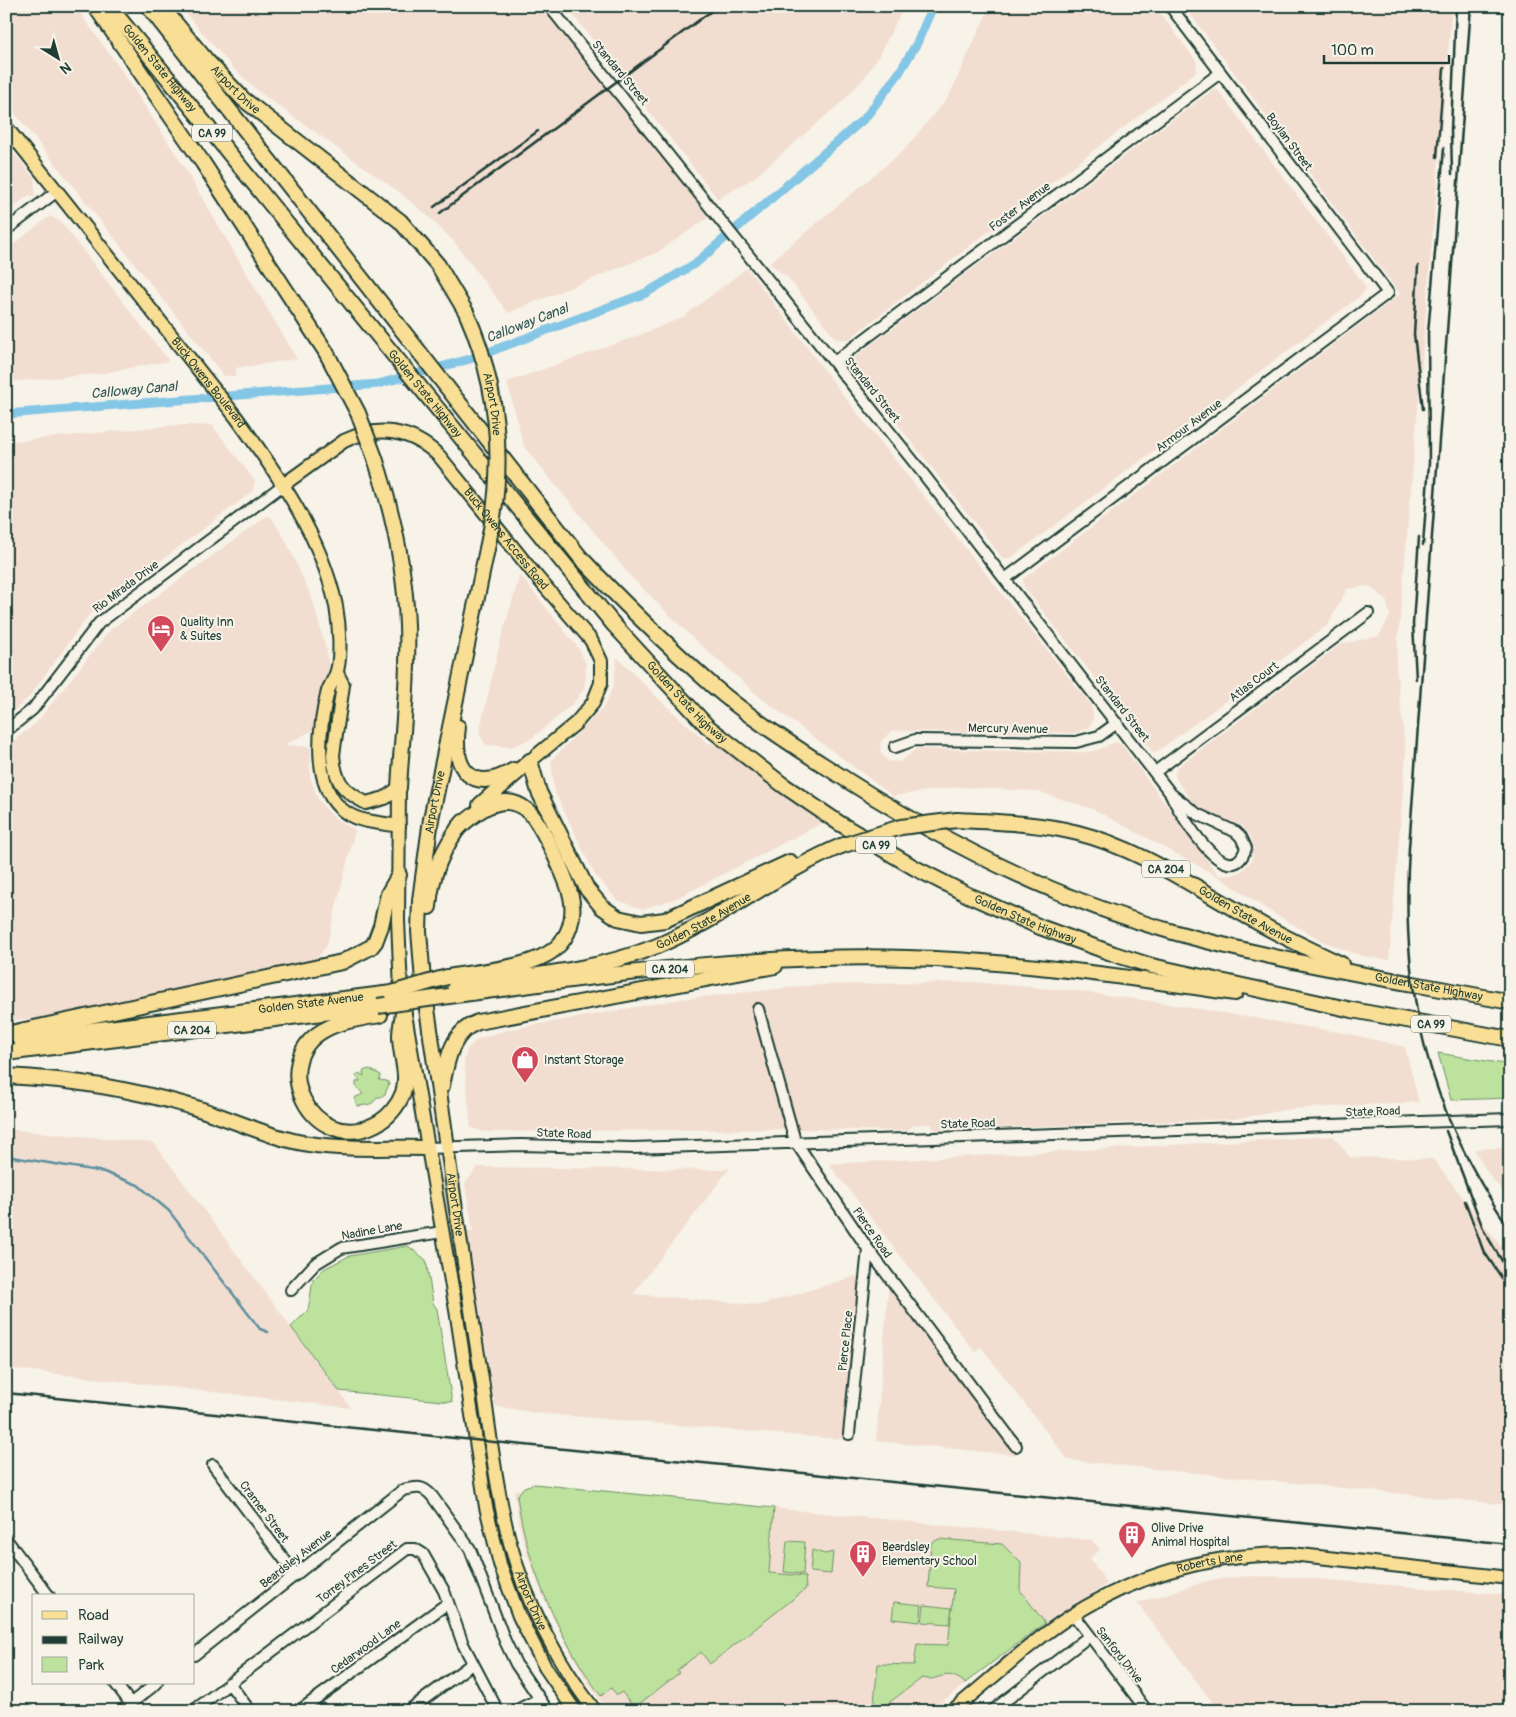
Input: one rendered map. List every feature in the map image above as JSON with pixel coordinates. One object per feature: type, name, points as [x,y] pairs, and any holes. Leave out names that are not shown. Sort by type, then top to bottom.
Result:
[{"type":"highway","name":"Airport Drive","points":[[95,6],[202,163],[326,352],[358,413],[376,458],[393,519],[405,592],[407,657],[399,788]]},
{"type":"highway","name":"Golden State Highway","points":[[109,6],[614,625],[708,726],[783,785],[839,823],[915,868],[968,895],[1077,941],[1152,966],[1352,1010],[1510,1039]]},
{"type":"highway","name":"Golden State Highway","points":[[148,6],[580,557],[714,686],[775,734],[887,806],[989,862],[1071,898],[1134,920],[1276,958],[1510,1002]]},
{"type":"highway","name":"Airport Drive","points":[[161,6],[211,66],[243,99],[404,225],[445,276],[466,312],[487,368],[498,425],[498,494],[431,818],[420,900],[419,931],[426,1001],[441,1094],[447,1146]]},
{"type":"highway","points":[[466,653],[456,741],[456,748],[465,769],[475,780],[489,781],[504,777],[530,761]]},
{"type":"highway","points":[[421,946],[437,866],[458,828],[474,811],[530,761]]},
{"type":"highway","points":[[530,761],[539,792],[591,895],[610,914],[627,921],[648,923],[665,920],[804,855],[841,845]]},
{"type":"highway","points":[[446,989],[538,959],[561,942],[572,918],[572,900],[567,883],[529,812],[516,804],[501,802],[480,811],[458,828]]},
{"type":"highway","name":"Golden State Avenue","points":[[6,1053],[378,1005],[446,989],[605,963],[640,952],[689,930],[800,866],[841,845],[918,823],[957,820],[1038,825],[1080,834],[1120,847],[1169,870],[1259,924],[1357,972]]},
{"type":"highway","points":[[6,1034],[342,962],[371,947],[375,942],[388,894],[399,875]]},
{"type":"highway","points":[[441,1094],[454,1043],[460,1032],[468,1025],[742,974],[809,958]]},
{"type":"highway","name":"Golden State Avenue","points":[[6,1041],[378,1005],[392,993],[734,962],[809,958],[908,958],[1010,964],[1122,976],[1352,1010]]},
{"type":"highway","points":[[378,1005],[327,1028],[312,1038],[304,1049],[298,1066],[299,1090],[312,1112],[325,1124],[341,1130],[361,1129],[379,1122],[394,1109],[403,1092],[405,1084],[400,1037],[404,1006]]},
{"type":"highway","points":[[6,1076],[71,1081],[133,1092],[195,1108],[287,1139],[308,1144],[427,1148]]},
{"type":"main road","name":"Buck Owens Boulevard","points":[[6,127],[236,417],[283,485],[311,533],[330,578],[338,630],[337,674],[328,690],[322,725],[321,767],[326,789],[337,805],[354,817],[399,826]]},
{"type":"main road","name":"Buck Owens Access Road","points":[[283,485],[344,441],[355,436],[383,431],[396,432],[414,438],[430,447],[440,457],[536,576],[591,640],[601,661],[601,683],[594,703],[576,723],[530,761]]},
{"type":"main road","name":"Buck Owens Boulevard","points":[[337,674],[343,684],[333,755],[334,766],[342,786],[348,794],[366,803],[384,798],[399,788]]},
{"type":"main road","name":"Airport Drive","points":[[399,788],[399,971],[486,1507],[498,1559],[511,1597],[553,1680],[575,1711]]},
{"type":"main road","name":"Airport Drive","points":[[447,1146],[464,1269],[509,1541],[540,1624],[567,1672],[595,1711]]},
{"type":"main road","name":"Roberts Lane","points":[[952,1711],[1074,1615],[1116,1591],[1160,1573],[1212,1560],[1247,1556],[1318,1556],[1510,1578]]},
{"type":"street","name":"Standard Street","points":[[549,6],[747,251],[1117,723],[1171,794],[1178,812],[1212,855],[1226,863],[1241,857],[1246,848],[1242,837],[1198,814],[1171,794]]},
{"type":"street","name":"Boylan Street","points":[[1170,6],[1388,293]]},
{"type":"street","name":"Foster Avenue","points":[[834,362],[1220,73]]},
{"type":"street","points":[[6,230],[56,192]]},
{"type":"street","name":"Armour Avenue","points":[[1004,579],[1388,293]]},
{"type":"street","name":"Rio Mirada Drive","points":[[6,732],[33,708],[99,623],[283,485]]},
{"type":"street","name":"Atlas Court","points":[[1155,772],[1368,613]]},
{"type":"street","name":"Mercury Avenue","points":[[896,747],[915,740],[1076,742],[1099,736],[1117,723]]},
{"type":"street","name":"Pierce Road","points":[[758,1008],[795,1141],[868,1249],[1016,1446]]},
{"type":"street","name":"State Road","points":[[427,1148],[521,1145],[633,1148],[795,1141],[1510,1119]]},
{"type":"street","name":"Nadine Lane","points":[[292,1290],[315,1264],[340,1248],[442,1232]]},
{"type":"street","name":"Pierce Place","points":[[849,1434],[868,1249]]},
{"type":"street","name":"Cramer Street","points":[[213,1464],[296,1575]]},
{"type":"street","name":"Beardsley Avenue","points":[[195,1654],[403,1490],[417,1487],[425,1488],[470,1549],[505,1641],[516,1664],[539,1699]]},
{"type":"street","points":[[7,1543],[47,1594]]},
{"type":"street","name":"Torrey Pines Street","points":[[193,1711],[407,1549],[415,1549],[423,1554],[444,1591],[473,1663],[498,1711]]},
{"type":"street","name":"Cedarwood Lane","points":[[299,1711],[310,1707],[448,1603]]},
{"type":"street","name":"Sanford Drive","points":[[1074,1615],[1088,1637],[1146,1711]]},
{"type":"street","points":[[992,1711],[1088,1637]]},
{"type":"street","points":[[408,1711],[473,1663]]},
{"type":"street","points":[[229,1683],[250,1711]]},
{"type":"street","points":[[116,1684],[131,1704]]},
{"type":"street","points":[[121,1711],[156,1684]]},
{"type":"street","points":[[515,1711],[539,1699],[548,1711]]},
{"type":"shaded area","points":[[6,6],[75,6],[126,77],[184,167],[297,359],[236,368],[236,376],[224,376],[6,102]]},
{"type":"shaded area","points":[[179,6],[542,6],[709,217],[658,252],[508,313],[455,243],[428,216],[399,192],[259,92],[234,69]]},
{"type":"shaded area","points":[[566,6],[904,6],[879,56],[864,78],[845,99],[755,177],[718,199]]},
{"type":"shaded area","points":[[990,6],[1155,6],[1197,62],[1196,72],[849,339],[841,340],[835,338],[788,278],[769,263],[904,150],[949,96]]},
{"type":"shaded area","points":[[1184,6],[1452,6],[1396,666],[1406,754],[1389,960],[1362,956],[1324,942],[1268,910],[1219,877],[1093,809],[1036,791],[957,787],[893,796],[761,698],[694,639],[632,578],[524,447],[507,382],[640,335],[683,317],[747,268],[847,400],[1091,705],[1093,713],[1093,720],[1089,728],[1076,733],[892,731],[881,741],[880,751],[884,757],[888,761],[900,762],[916,749],[1085,752],[1098,750],[1115,742],[1121,744],[1219,876],[1233,875],[1243,870],[1251,861],[1254,851],[1251,836],[1240,825],[1200,810],[1195,806],[1176,779],[1175,772],[1179,766],[1341,644],[1379,636],[1390,616],[1386,599],[1369,586],[1347,589],[1328,625],[1154,754],[1024,587],[1023,579],[1400,294]]},
{"type":"shaded area","points":[[1214,89],[1218,90],[1366,287],[1363,294],[1011,558],[1003,559],[853,367],[853,358]]},
{"type":"shaded area","points":[[6,143],[34,178],[35,188],[34,196],[29,195],[6,213]]},
{"type":"shaded area","points":[[50,216],[61,222],[169,361],[98,374],[6,382],[6,250]]},
{"type":"shaded area","points":[[176,425],[212,425],[255,481],[253,491],[88,616],[29,697],[6,718],[6,442]]},
{"type":"shaded area","points":[[267,516],[271,517],[286,541],[312,598],[327,652],[334,708],[316,716],[318,728],[284,745],[311,747],[310,776],[318,799],[333,817],[355,830],[327,945],[310,968],[61,1018],[6,1020],[6,747],[36,723],[110,630]]},
{"type":"shaded area","points":[[520,575],[579,649],[586,664],[586,677],[583,690],[574,703],[531,739],[510,747],[486,745],[479,733],[500,642]]},
{"type":"shaded area","points":[[617,657],[664,704],[708,743],[720,744],[769,786],[822,823],[677,898],[643,909],[617,900],[595,875],[554,790],[551,761],[605,705],[613,687]]},
{"type":"shaded area","points":[[972,982],[1077,991],[1157,1002],[1350,1034],[1405,1047],[1419,1102],[1292,1109],[1234,1119],[936,1130],[930,1124],[913,1125],[907,1131],[799,1129],[484,1132],[471,1128],[464,1062],[467,1049],[478,1039],[506,1030],[681,999],[815,985]]},
{"type":"shaded area","points":[[6,1129],[154,1143],[291,1327],[308,1310],[313,1280],[327,1266],[349,1256],[408,1246],[426,1260],[433,1303],[437,1309],[452,1402],[339,1391],[351,1408],[6,1368]]},
{"type":"shaded area","points":[[1333,1136],[1350,1157],[1433,1159],[1510,1258],[1510,1505],[1068,1460],[981,1347],[975,1352],[829,1164]]},
{"type":"shaded area","points":[[1510,1147],[1510,1201],[1487,1172],[1474,1149]]},
{"type":"shaded area","points":[[477,1167],[722,1170],[730,1168],[633,1294],[760,1305],[863,1274],[850,1440],[535,1413],[495,1406],[467,1232],[473,1231],[465,1184]]},
{"type":"shaded area","points":[[889,1278],[957,1366],[951,1371],[1016,1455],[876,1441]]},
{"type":"shaded area","points":[[534,1484],[1092,1540],[1100,1550],[1090,1558],[1107,1584],[1045,1623],[930,1711],[607,1711],[563,1639],[542,1594],[528,1557],[520,1529],[514,1491]]},
{"type":"shaded area","points":[[1249,1576],[1293,1577],[1510,1595],[1510,1711],[1219,1711],[1137,1603],[1210,1580]]},
{"type":"green space","points":[[1438,1053],[1510,1065],[1510,1098],[1451,1100]]},
{"type":"green space","points":[[369,1069],[381,1075],[379,1080],[387,1081],[389,1084],[385,1094],[377,1097],[374,1102],[358,1106],[354,1098],[363,1094],[356,1086],[356,1082],[360,1081],[356,1076],[359,1073],[364,1076],[363,1071]]},
{"type":"green space","points":[[408,1246],[426,1260],[433,1303],[437,1309],[452,1402],[339,1391],[291,1327],[308,1310],[313,1280],[324,1269],[349,1256]]},
{"type":"green space","points":[[534,1484],[774,1508],[769,1573],[805,1576],[806,1589],[710,1664],[701,1652],[677,1670],[679,1673],[634,1708],[622,1692],[617,1695],[611,1688],[601,1696],[586,1674],[559,1626],[547,1601],[528,1549],[517,1496],[524,1487]]},
{"type":"green space","points":[[939,1539],[1002,1544],[1021,1563],[1020,1590],[1045,1623],[965,1683],[958,1678],[947,1675],[933,1679],[922,1678],[878,1711],[873,1711],[878,1664],[914,1665],[917,1644],[948,1645],[954,1589],[928,1587],[931,1543]]},
{"type":"green space","points":[[787,1541],[805,1542],[803,1574],[784,1572]]},
{"type":"green space","points":[[812,1550],[825,1554],[833,1552],[831,1574],[810,1572]]},
{"type":"green space","points":[[894,1602],[922,1605],[920,1622],[892,1619]]},
{"type":"green space","points":[[924,1605],[952,1608],[950,1624],[922,1622]]},
{"type":"waterway","name":"Calloway Canal","points":[[6,414],[378,384],[470,359],[646,293],[696,263],[865,118],[899,73],[917,43],[933,6]]},
{"type":"waterway","points":[[6,1156],[104,1172],[138,1185],[169,1211],[260,1329],[268,1332]]},
{"type":"railway","points":[[440,213],[718,6]]},
{"type":"railway","points":[[1452,174],[1451,130],[1456,6]]},
{"type":"railway","points":[[1471,6],[1409,848],[1407,901],[1409,951],[1415,1000],[1425,1048],[1439,1094],[1458,1139],[1481,1184],[1510,1229]]},
{"type":"railway","points":[[1437,157],[1444,68]]},
{"type":"railway","points":[[434,207],[538,131]]},
{"type":"railway","points":[[1423,545],[1429,463],[1428,333],[1444,148]]},
{"type":"railway","points":[[1418,266],[1414,334],[1423,409]]},
{"type":"railway","points":[[1416,679],[1413,624],[1419,537]]},
{"type":"railway","points":[[1446,1131],[1484,1231],[1510,1274]]},
{"type":"railway","points":[[1465,1201],[1483,1250],[1510,1290]]},
{"type":"railway","points":[[6,1393],[1510,1544]]},
{"type":"place","name":"Quality Inn & Suites","points":[[161,653]]},
{"type":"place","name":"Instant Storage","points":[[525,1084]]},
{"type":"place","name":"Olive Drive Animal Hospital","points":[[1132,1559]]},
{"type":"place","name":"Beardsley Elementary School","points":[[863,1578]]}]
